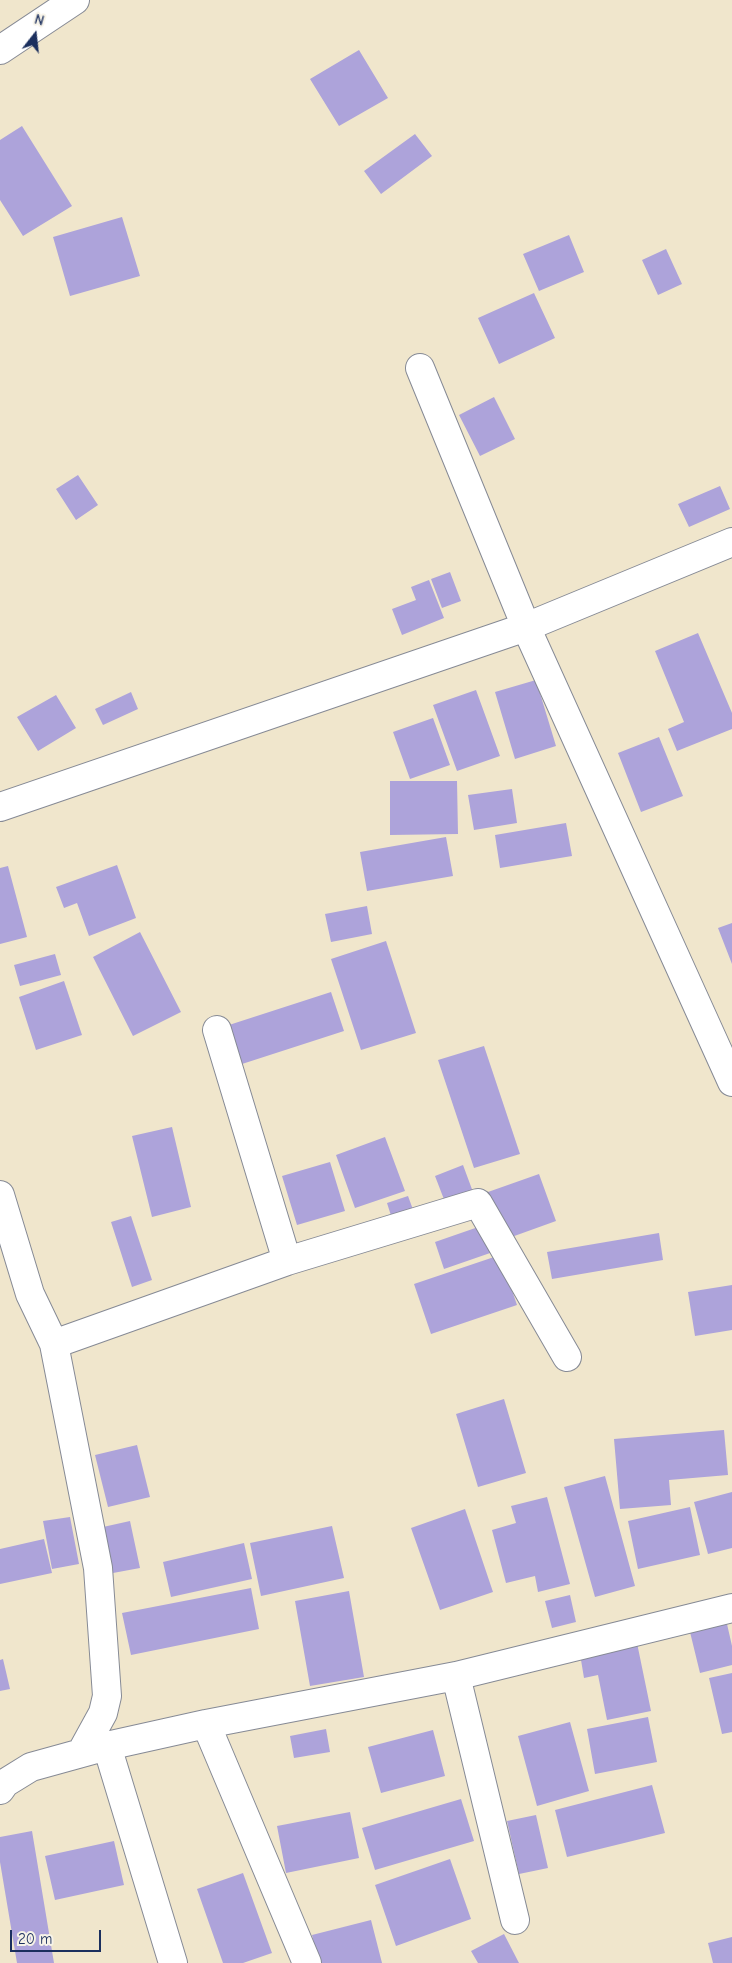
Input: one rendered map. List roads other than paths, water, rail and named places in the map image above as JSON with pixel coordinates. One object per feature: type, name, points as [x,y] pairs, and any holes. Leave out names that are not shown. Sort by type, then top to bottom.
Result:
[{"type":"street","points":[[0,50],[75,0]]},
{"type":"street","points":[[420,368],[526,627],[732,1082]]},
{"type":"street","points":[[0,807],[526,627],[732,542]]},
{"type":"street","points":[[217,1030],[287,1261]]},
{"type":"street","points":[[0,1196],[30,1294],[54,1344],[98,1568],[107,1696],[103,1713],[81,1753]]},
{"type":"street","points":[[54,1344],[287,1261],[478,1203],[567,1357]]},
{"type":"street","points":[[0,1790],[5,1784],[31,1767],[107,1746],[206,1724],[456,1676],[732,1608]]},
{"type":"street","points":[[456,1676],[515,1920]]},
{"type":"street","points":[[206,1724],[307,1963]]},
{"type":"street","points":[[107,1746],[172,1963]]}]
